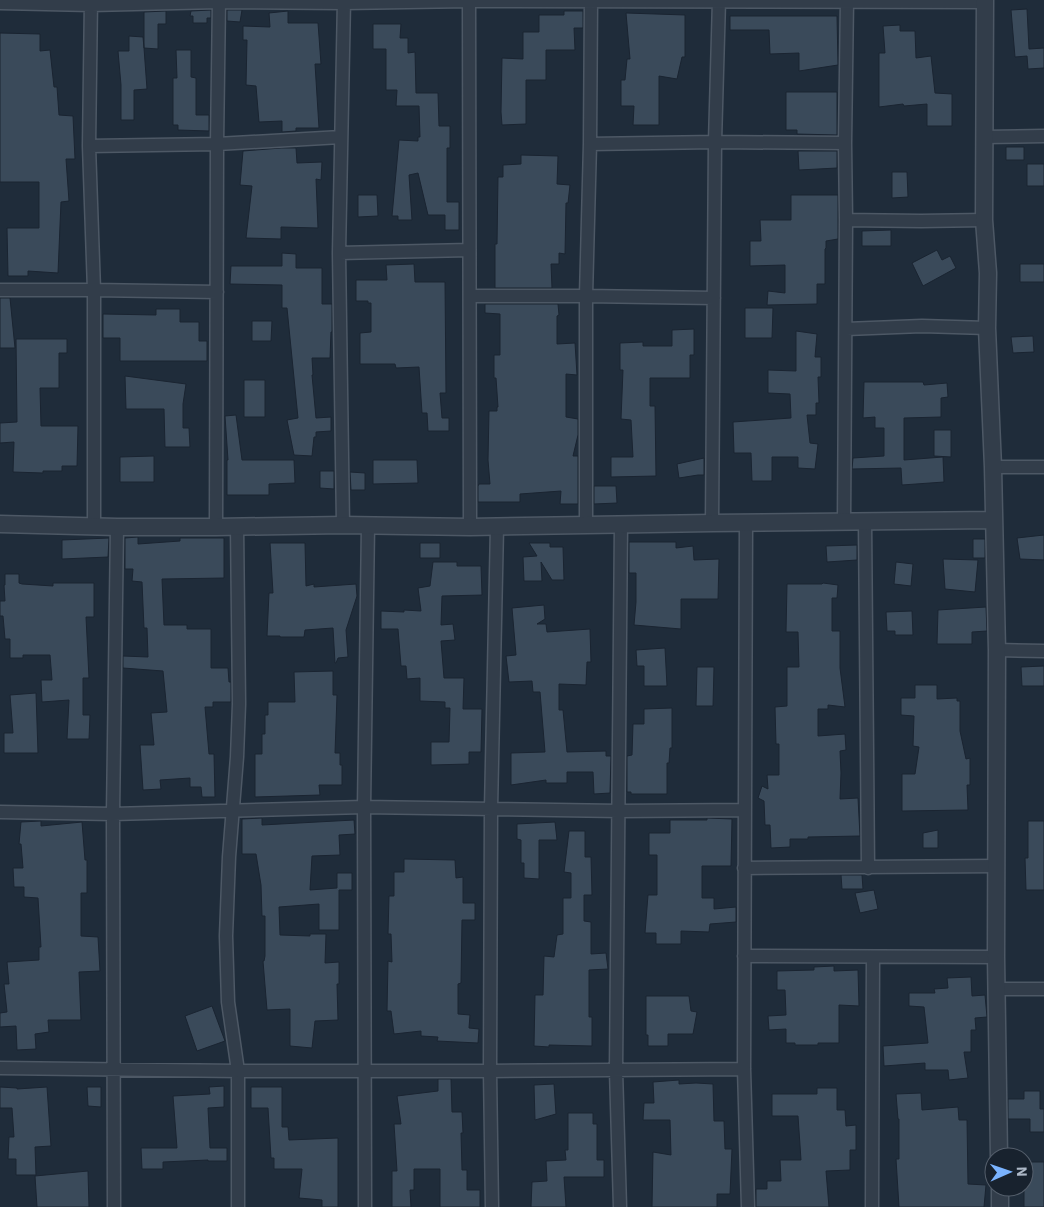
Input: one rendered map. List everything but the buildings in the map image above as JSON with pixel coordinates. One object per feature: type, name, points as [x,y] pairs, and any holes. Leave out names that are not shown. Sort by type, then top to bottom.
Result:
[{"type":"street","points":[[469,0],[470,527]]},
{"type":"street","points":[[0,2],[469,0],[985,1],[984,220],[988,273],[987,328],[993,467],[997,650],[996,957],[999,1147]]},
{"type":"street","points":[[216,527],[219,1]]},
{"type":"street","points":[[586,525],[586,296],[591,1]]},
{"type":"street","points":[[712,523],[715,142],[720,1]]},
{"type":"street","points":[[844,522],[847,1]]},
{"type":"street","points":[[91,2],[89,146],[94,290],[94,526]]},
{"type":"street","points":[[343,525],[339,253],[344,2]]},
{"type":"street","points":[[984,137],[1044,136]]},
{"type":"street","points":[[89,146],[217,144],[341,137]]},
{"type":"street","points":[[590,144],[715,142],[845,143]]},
{"type":"street","points":[[846,220],[984,220]]},
{"type":"street","points":[[339,253],[469,250]]},
{"type":"street","points":[[0,290],[217,292]]},
{"type":"street","points":[[470,296],[714,298]]},
{"type":"street","points":[[846,328],[922,326],[987,328]]},
{"type":"street","points":[[993,467],[1044,467]]},
{"type":"street","points":[[0,524],[117,527],[343,525],[497,527],[993,520]]},
{"type":"street","points":[[865,521],[868,868]]},
{"type":"street","points":[[746,522],[744,1069],[748,1207]]},
{"type":"street","points":[[620,524],[616,1070],[620,1207]]},
{"type":"street","points":[[365,1207],[364,807],[368,525]]},
{"type":"street","points":[[236,526],[239,704],[226,936],[228,1002],[238,1071],[238,1207]]},
{"type":"street","points":[[114,1207],[114,814],[117,527]]},
{"type":"street","points":[[492,1207],[490,1071],[491,809],[497,527]]},
{"type":"street","points":[[997,650],[1044,651]]},
{"type":"street","points":[[0,812],[114,814],[364,807],[619,811],[745,810]]},
{"type":"street","points":[[744,868],[997,866]]},
{"type":"street","points":[[744,956],[996,957]]},
{"type":"street","points":[[872,1207],[873,956]]},
{"type":"street","points":[[997,989],[1044,989]]},
{"type":"street","points":[[0,1068],[238,1071],[744,1069]]}]
